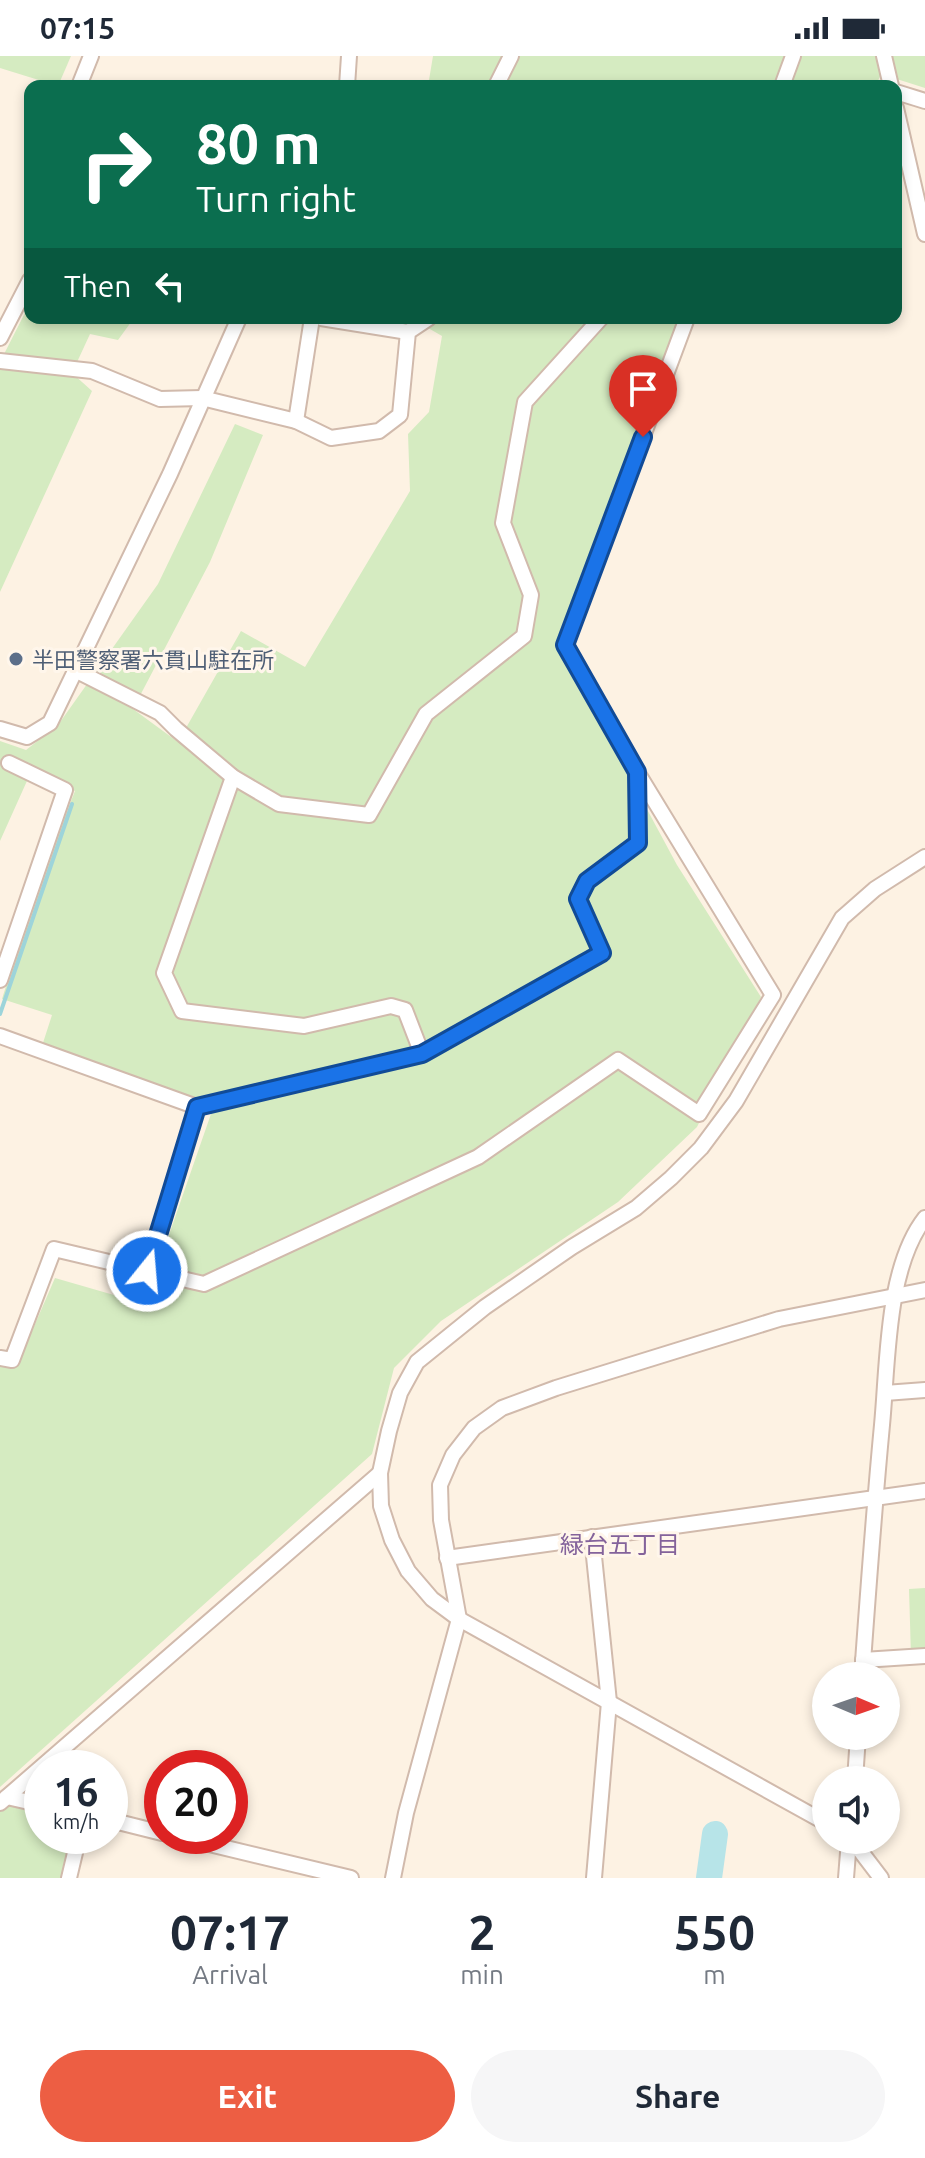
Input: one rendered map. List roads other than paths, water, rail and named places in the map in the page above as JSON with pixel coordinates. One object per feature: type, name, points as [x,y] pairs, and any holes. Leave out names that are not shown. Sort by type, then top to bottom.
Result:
[{"type":"street","points":[[81,80],[91,56]]},
{"type":"street","points":[[347,80],[349,56]]},
{"type":"street","points":[[499,80],[511,56]]},
{"type":"street","points":[[784,80],[793,56]]},
{"type":"street","points":[[884,56],[890,80]]},
{"type":"street","points":[[902,94],[925,101]]},
{"type":"street","points":[[902,134],[925,234]]},
{"type":"street","points":[[1,334],[24,291]]},
{"type":"street","points":[[0,729],[27,737],[50,723],[170,474],[236,324]]},
{"type":"street","points":[[296,421],[311,324]]},
{"type":"street","points":[[358,324],[408,332],[420,324]]},
{"type":"street","points":[[75,670],[160,713],[233,777],[279,804],[369,815],[426,714],[524,636],[531,595],[503,523],[525,402],[596,324]]},
{"type":"street","points":[[0,1358],[12,1360],[54,1249],[204,1284],[478,1157],[618,1060],[699,1114],[773,995],[637,772],[565,645],[685,324]]},
{"type":"street","points":[[0,361],[92,371],[160,399],[202,398],[296,421],[331,438],[379,431],[400,415],[408,332]]},
{"type":"street","points":[[0,980],[65,790],[9,763]]},
{"type":"street","points":[[0,1036],[197,1107],[422,1054],[602,953],[578,899],[587,881],[638,843],[637,772]]},
{"type":"street","points":[[233,777],[164,973],[182,1011],[304,1026],[391,1006],[405,1010],[422,1054]]},
{"type":"street","points":[[812,1815],[459,1619],[432,1599],[403,1561],[392,1540],[381,1506],[380,1473],[400,1393],[417,1362],[485,1307],[572,1247],[636,1208],[671,1178],[701,1148],[736,1101],[842,918],[875,889],[925,857]]},
{"type":"street","points":[[147,1271],[197,1107]]},
{"type":"street","points":[[925,1218],[912,1234],[894,1296],[863,1660],[925,1656]]},
{"type":"street","points":[[393,1878],[406,1813],[459,1619],[441,1520],[440,1485],[453,1455],[474,1428],[502,1408],[556,1388],[779,1319],[925,1290]]},
{"type":"street","points":[[885,1393],[925,1390]]},
{"type":"street","points":[[3,1800],[380,1473]]},
{"type":"street","points":[[447,1558],[925,1491]]},
{"type":"street","points":[[592,1537],[609,1702],[594,1878]]},
{"type":"street","points":[[3,1800],[24,1803]]},
{"type":"street","points":[[248,1853],[351,1878]]},
{"type":"street","points":[[69,1878],[75,1854]]},
{"type":"street","points":[[846,1878],[849,1854]]},
{"type":"street","points":[[862,1854],[881,1878]]},
{"type":"waterway","points":[[0,1014],[72,804]]},
{"type":"waterway","points":[[709,1878],[715,1834]]},
{"type":"place","name":"半田警察署六貫山駐在所","points":[[16,659]]},
{"type":"district","name":"緑台五丁目","points":[[620,1544]]}]
